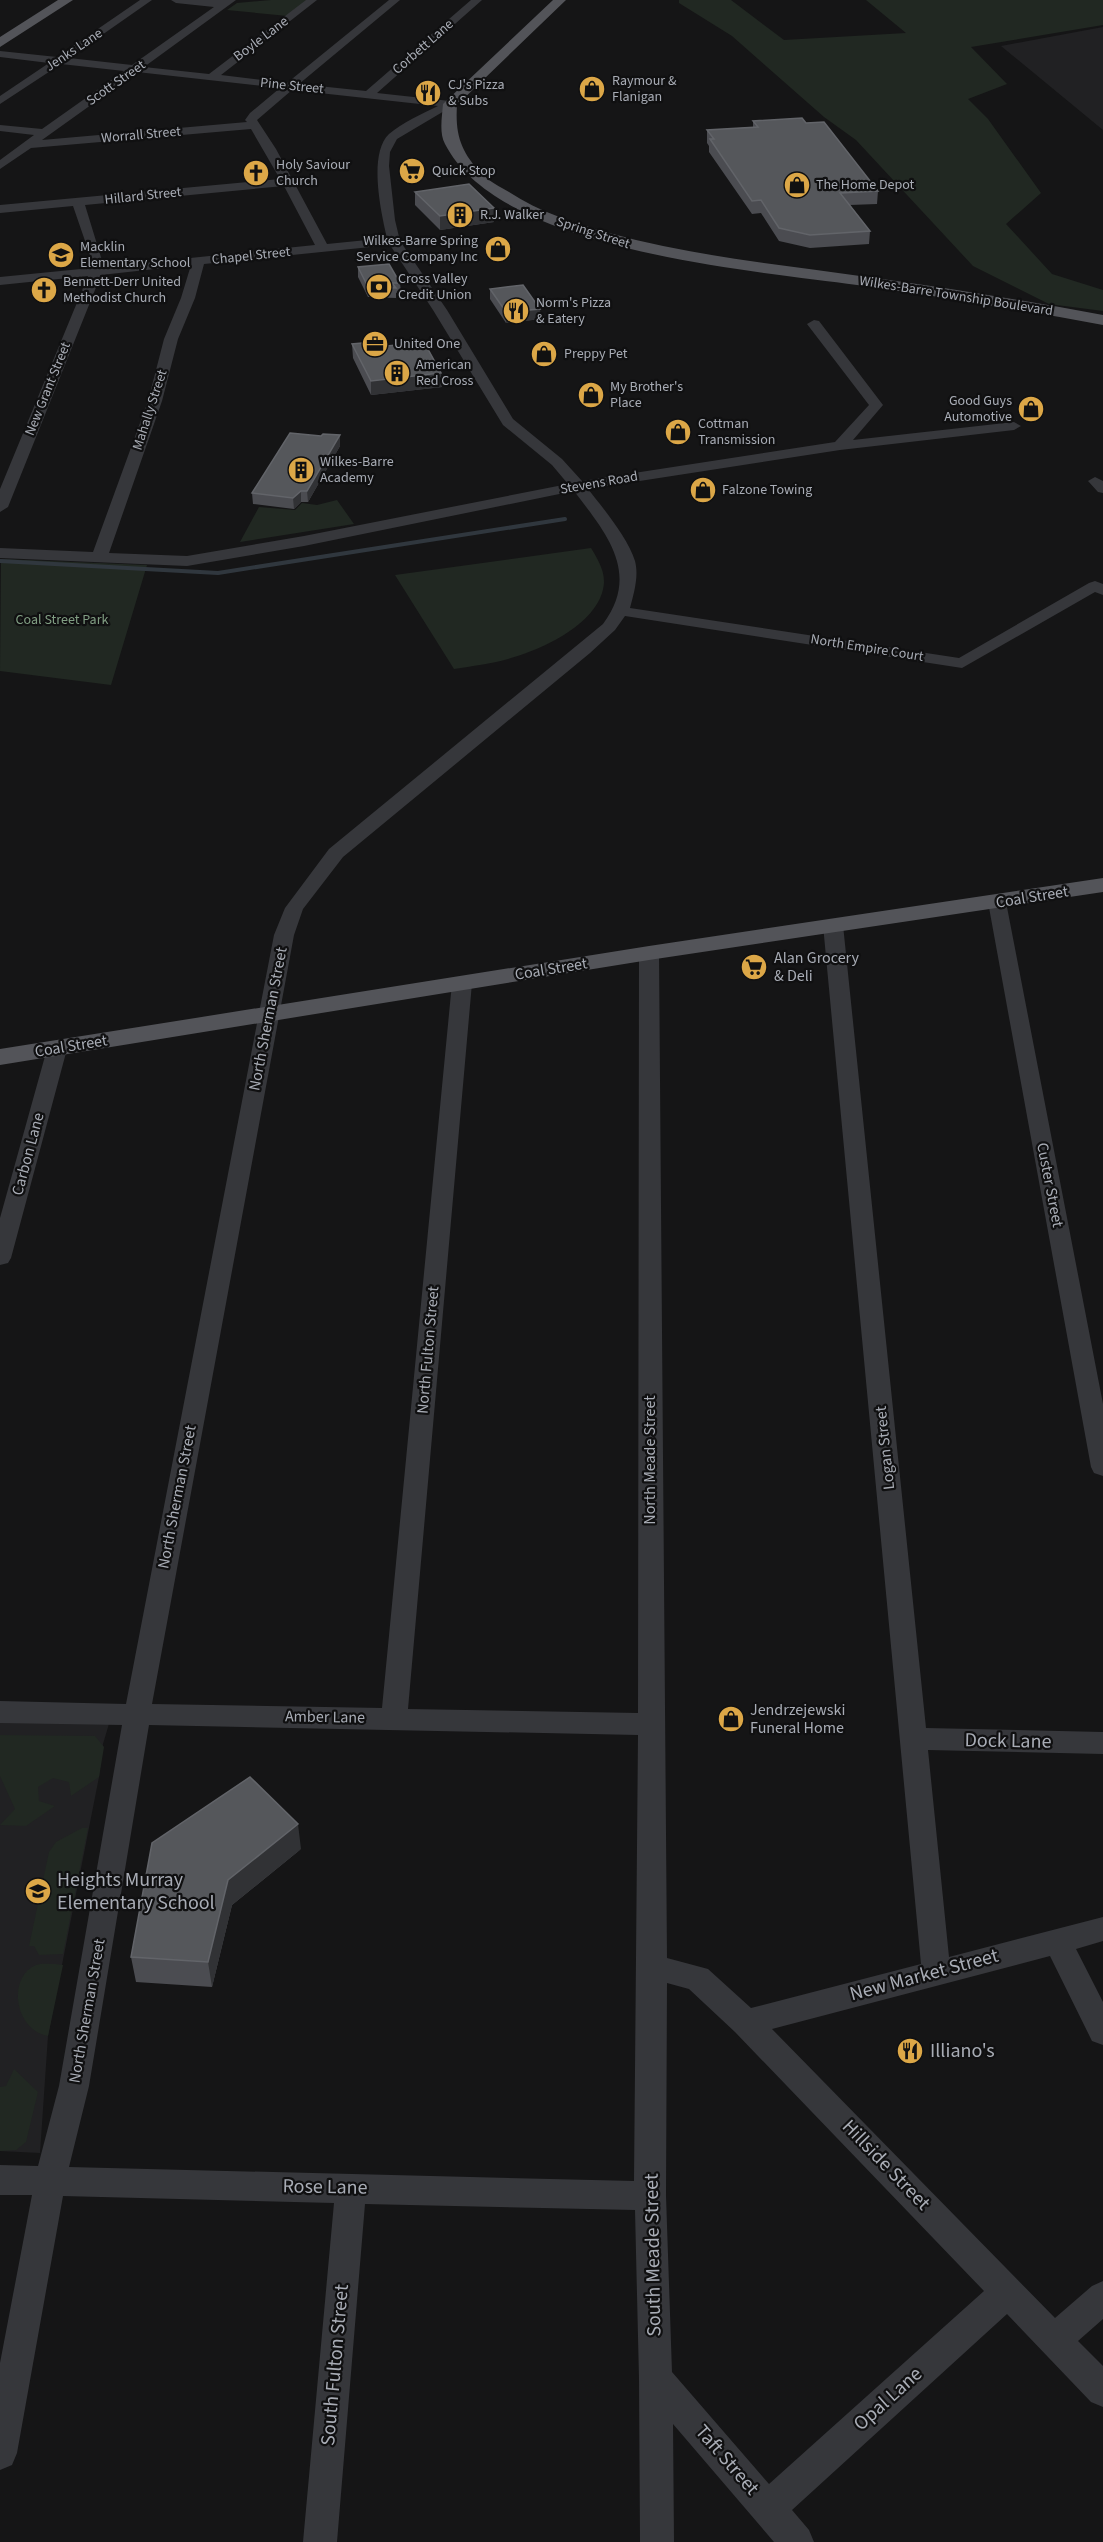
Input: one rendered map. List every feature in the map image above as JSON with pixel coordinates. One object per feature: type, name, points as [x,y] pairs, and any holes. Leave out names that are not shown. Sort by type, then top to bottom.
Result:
[{"type":"main road","points":[[0,43],[67,0]]},
{"type":"main road","points":[[450,104],[560,0]]},
{"type":"main road","name":"Spring Street","points":[[450,104],[448,129],[451,141],[464,162],[497,192],[545,217],[603,237],[672,254],[808,273]]},
{"type":"main road","name":"Wilkes-Barre Township Boulevard","points":[[808,273],[1103,320]]},
{"type":"main road","name":"Coal Street","points":[[0,1057],[268,1012],[1103,885]]},
{"type":"street","name":"Jenks Lane","points":[[0,101],[147,0]]},
{"type":"street","points":[[176,0],[231,2]]},
{"type":"street","name":"Boyle Lane","points":[[211,78],[312,0]]},
{"type":"street","points":[[323,249],[270,149],[250,120],[395,0]]},
{"type":"street","name":"Corbett Lane","points":[[368,95],[477,0]]},
{"type":"street","name":"Scott Street","points":[[0,165],[231,2]]},
{"type":"street","name":"Pine Street","points":[[0,54],[450,104]]},
{"type":"street","name":"North Sherman Street","points":[[0,2453],[50,2181],[74,2086],[137,1714],[284,935],[294,908],[336,853],[584,650],[609,627],[621,611],[628,586],[627,561],[605,521],[557,462],[508,422],[440,310],[394,241],[388,220],[383,182],[384,152],[393,137],[450,104]]},
{"type":"street","name":"Worrall Street","points":[[27,145],[255,125]]},
{"type":"street","points":[[0,128],[45,133]]},
{"type":"street","name":"Hillard Street","points":[[0,209],[287,182]]},
{"type":"street","points":[[78,203],[99,264],[96,271]]},
{"type":"street","name":"Chapel Street","points":[[0,281],[394,241]]},
{"type":"street","name":"Mahally Street","points":[[99,558],[155,401],[171,339],[200,261]]},
{"type":"street","name":"New Grant Street","points":[[0,507],[6,480],[96,271]]},
{"type":"street","points":[[814,324],[876,405],[840,446]]},
{"type":"street","name":"Stevens Road","points":[[99,558],[187,561],[304,541],[578,486],[840,446],[1014,426]]},
{"type":"street","points":[[0,553],[99,558]]},
{"type":"street","name":"North Empire Court","points":[[621,611],[962,663],[1100,586]]},
{"type":"street","name":"Custer Street","points":[[997,902],[1103,1467]]},
{"type":"street","name":"Logan Street","points":[[833,925],[936,1971]]},
{"type":"street","name":"North Meade Street","points":[[649,953],[652,1967]]},
{"type":"street","name":"North Fulton Street","points":[[394,1718],[462,983]]},
{"type":"street","name":"Carbon Lane","points":[[0,1258],[57,1049]]},
{"type":"street","name":"Amber Lane","points":[[0,1712],[650,1724]]},
{"type":"street","name":"Dock Lane","points":[[914,1739],[1103,1743]]},
{"type":"street","name":"New Market Street","points":[[746,2023],[936,1971],[1103,1929]]},
{"type":"street","points":[[1057,1941],[1103,2032]]},
{"type":"street","name":"Hillside Street","points":[[652,1967],[698,1978],[746,2023],[1103,2390]]},
{"type":"street","name":"South Meade Street","points":[[652,1967],[650,2196],[656,2378],[657,2542]]},
{"type":"street","name":"Rose Lane","points":[[0,2180],[650,2196]]},
{"type":"street","name":"South Fulton Street","points":[[320,2542],[351,2188]]},
{"type":"street","name":"Opal Lane","points":[[768,2508],[1008,2290]]},
{"type":"street","points":[[1055,2340],[1103,2297]]},
{"type":"street","name":"Taft Street","points":[[656,2378],[796,2542]]},
{"type":"shaded area","points":[[1103,27],[1103,130],[1001,46]]},
{"type":"shaded area","name":"Heights Murray Elementary School","points":[[0,1714],[111,1717],[103,1744],[99,1777],[48,2036],[40,2153],[0,2151]]},
{"type":"green space","points":[[307,0],[288,16],[227,10],[237,3]]},
{"type":"green space","points":[[679,0],[731,0],[784,40],[906,33],[866,0],[1103,0],[1103,25],[971,47],[1007,84],[968,99],[988,119],[1041,193],[1006,224],[1052,274],[1103,290],[1103,311],[1049,304],[973,266],[856,140],[824,117],[732,36],[679,3]]},
{"type":"green space","points":[[337,500],[354,524],[240,542],[259,507],[295,510],[302,503],[317,505]]},
{"type":"green space","points":[[591,548],[598,560],[604,582],[601,597],[593,610],[581,622],[552,641],[522,655],[454,669],[395,575]]},
{"type":"green space","name":"Coal Street Park","points":[[1,559],[147,565],[111,685],[0,671]]},
{"type":"green space","points":[[0,1735],[95,1736],[104,1747],[99,1777],[71,1796],[69,1782],[53,1778],[38,1787],[39,1801],[55,1806],[26,1826],[0,1825],[15,1809],[0,1776]]},
{"type":"green space","points":[[82,1828],[88,1828],[63,1954],[39,1955],[34,1946],[29,1946],[49,1852],[56,1842]]},
{"type":"green space","points":[[38,1964],[63,1965],[48,2036],[27,2024],[18,2002],[18,1990],[27,1971]]},
{"type":"green space","points":[[14,2069],[38,2092],[26,2142],[16,2150],[0,2151],[0,2087],[6,2086]]},
{"type":"building","name":"The Home Depot","points":[[802,118],[806,123],[824,122],[878,191],[840,193],[870,231],[810,235],[779,228],[761,200],[752,201],[710,139],[714,139],[707,130],[758,127],[753,121]]},
{"type":"building","points":[[469,184],[494,208],[440,216],[415,192]]},
{"type":"building","points":[[389,264],[400,283],[392,283],[396,288],[368,287],[358,267]]},
{"type":"building","points":[[523,285],[540,309],[506,312],[490,289]]},
{"type":"building","points":[[385,341],[387,346],[424,342],[441,373],[371,381],[352,344]]},
{"type":"building","name":"Wilkes-Barre Academy","points":[[290,433],[340,435],[307,491],[301,491],[293,498],[252,493]]},
{"type":"building","points":[[250,1777],[298,1824],[228,1880],[208,1962],[131,1957],[152,1843]]},
{"type":"waterway","points":[[0,561],[218,573],[565,519]]},
{"type":"place","name":"Raymour & Flanigan","points":[[592,89]]},
{"type":"place","name":"CJ's Pizza & Subs","points":[[428,93]]},
{"type":"place","name":"Quick Stop","points":[[412,171]]},
{"type":"place","name":"Holy Saviour Church","points":[[256,173]]},
{"type":"place","name":"The Home Depot","points":[[797,185]]},
{"type":"place","name":"R.J. Walker","points":[[460,215]]},
{"type":"place","name":"Wilkes-Barre Spring Service Company Inc","points":[[498,249]]},
{"type":"place","name":"Macklin Elementary School","points":[[61,255]]},
{"type":"place","name":"Cross Valley Credit Union","points":[[379,287]]},
{"type":"place","name":"Bennett-Derr United Methodist Church","points":[[44,290]]},
{"type":"place","name":"Norm's Pizza & Eatery","points":[[516,311]]},
{"type":"place","name":"United One","points":[[375,344]]},
{"type":"place","name":"Preppy Pet","points":[[544,354]]},
{"type":"place","name":"American Red Cross","points":[[397,373]]},
{"type":"place","name":"My Brother's Place","points":[[591,395]]},
{"type":"place","name":"Good Guys Automotive","points":[[1031,409]]},
{"type":"place","name":"Cottman Transmission","points":[[678,432]]},
{"type":"place","name":"Wilkes-Barre Academy","points":[[301,470]]},
{"type":"place","name":"Falzone Towing","points":[[703,490]]},
{"type":"place","name":"Alan Grocery & Deli","points":[[754,967]]},
{"type":"place","name":"Jendrzejewski Funeral Home","points":[[731,1719]]},
{"type":"place","name":"Heights Murray Elementary School","points":[[38,1891]]},
{"type":"place","name":"Illiano's","points":[[910,2051]]}]
